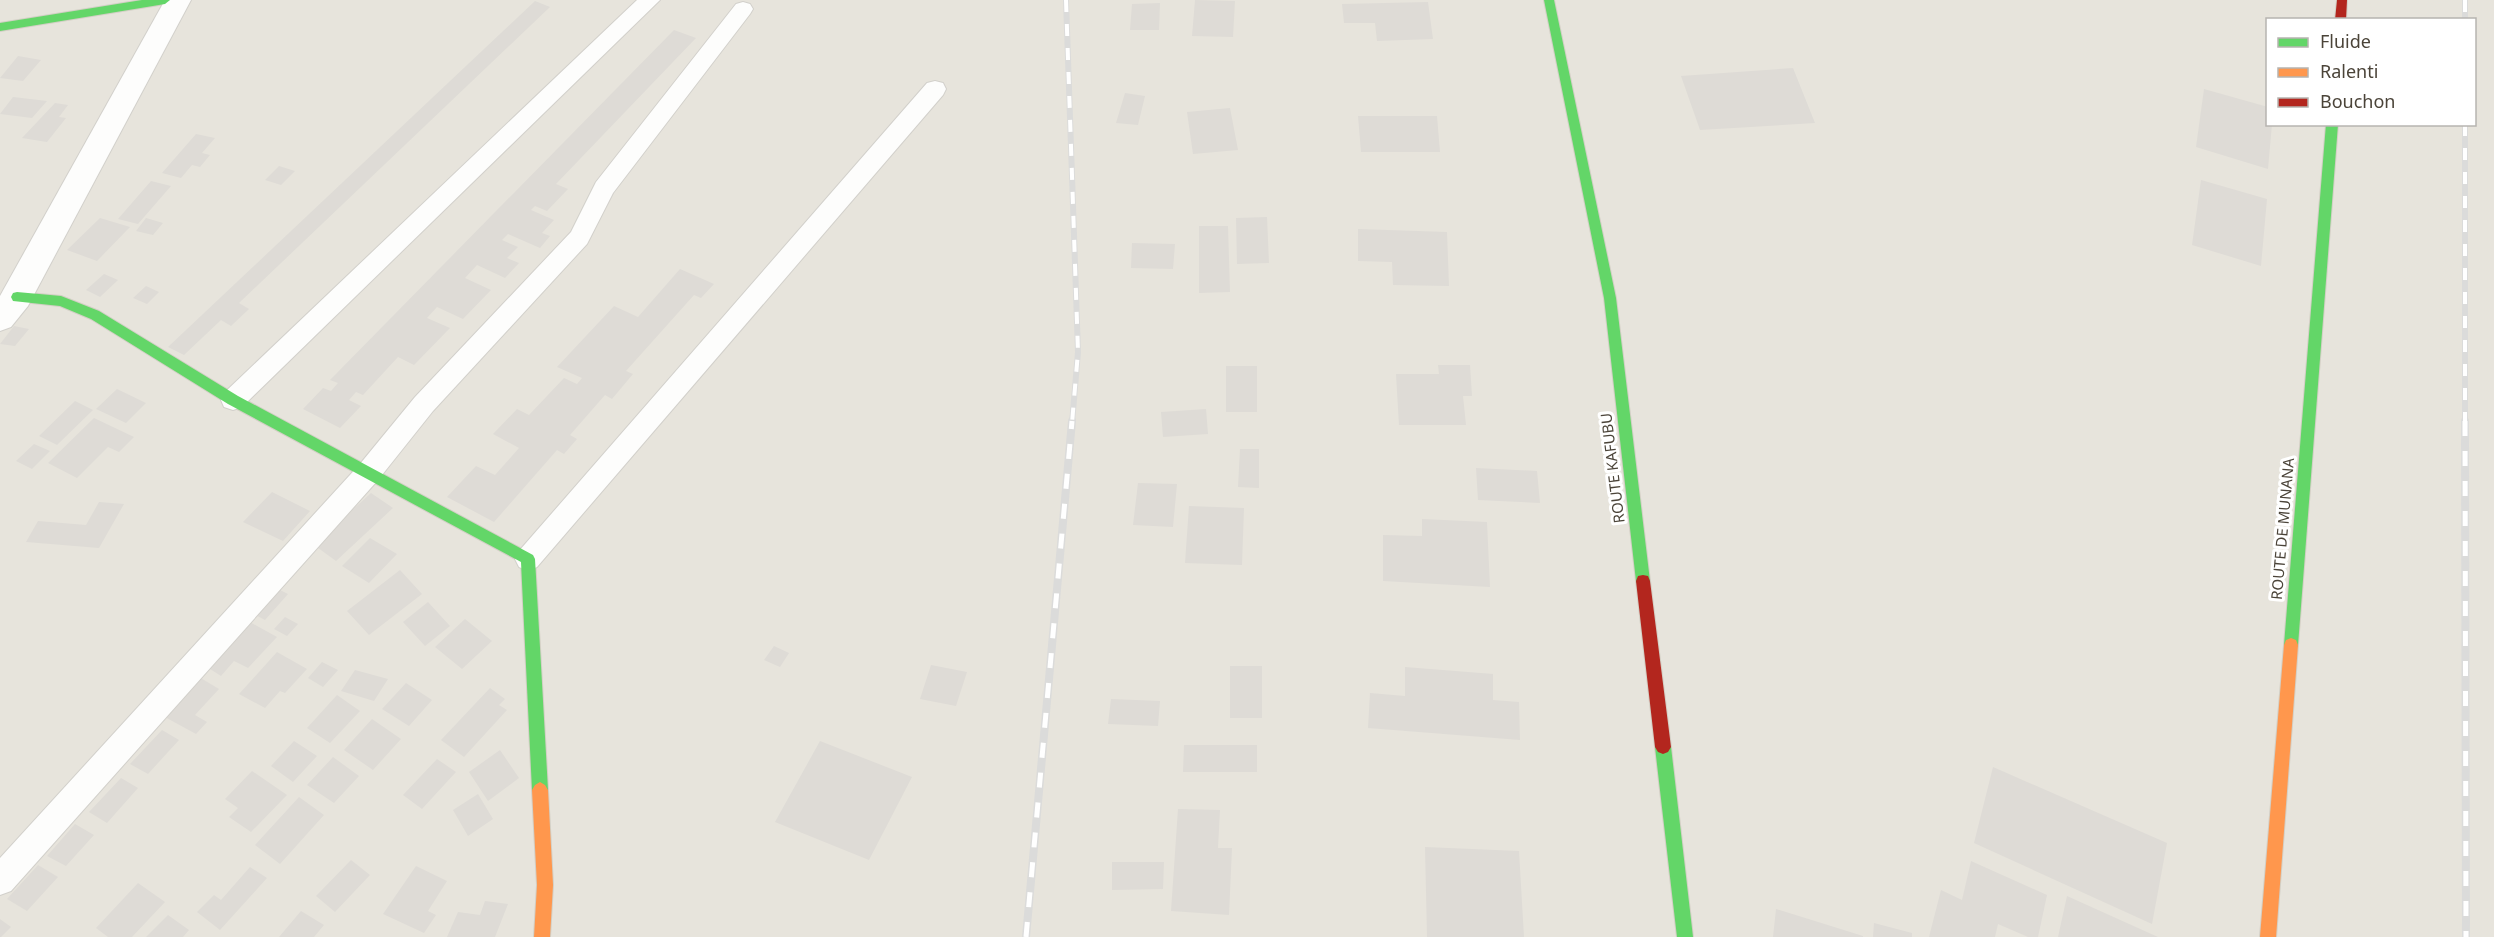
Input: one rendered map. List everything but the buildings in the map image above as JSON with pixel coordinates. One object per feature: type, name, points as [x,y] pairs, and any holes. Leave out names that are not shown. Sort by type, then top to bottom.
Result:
[{"type":"main road","points":[[0,27],[165,0]]},
{"type":"main road","name":"ROUTE KAFUBU","points":[[1549,0],[1610,298],[1685,937]]},
{"type":"main road","points":[[2340,18],[2342,0]]},
{"type":"main road","name":"ROUTE DE MUNANA","points":[[2268,937],[2332,126]]},
{"type":"main road","points":[[6,302],[61,301],[95,315],[233,400],[528,559],[545,885],[542,937]]},
{"type":"street","points":[[6,302],[178,0]]},
{"type":"lane","points":[[233,400],[650,0]]},
{"type":"lane","points":[[0,880],[369,472],[424,404],[579,238],[604,188],[742,9]]},
{"type":"lane","points":[[528,559],[935,89]]},
{"type":"shaded area","points":[[0,0],[2494,0],[2494,937],[0,937]]},
{"type":"railway","points":[[1066,0],[1078,352],[1072,423]]},
{"type":"railway","points":[[2465,0],[2465,18]]},
{"type":"railway","points":[[2465,126],[2465,421]]},
{"type":"railway","points":[[1026,937],[1072,421]]},
{"type":"railway","points":[[2465,421],[2466,937]]},
{"type":"traffic: fast","points":[[0,27],[165,0]]},
{"type":"traffic: fast","points":[[1549,0],[1610,298],[1643,581]]},
{"type":"traffic: fast","points":[[2291,645],[2332,126]]},
{"type":"traffic: fast","points":[[17,297],[61,301],[95,315],[233,400],[528,559],[540,790]]},
{"type":"traffic: fast","points":[[1663,747],[1685,937]]},
{"type":"traffic: slow","points":[[2268,937],[2291,645]]},
{"type":"traffic: slow","points":[[540,790],[545,885],[542,937]]},
{"type":"traffic: jam","points":[[2340,18],[2342,0]]},
{"type":"traffic: jam","points":[[1643,581],[1663,747]]}]
